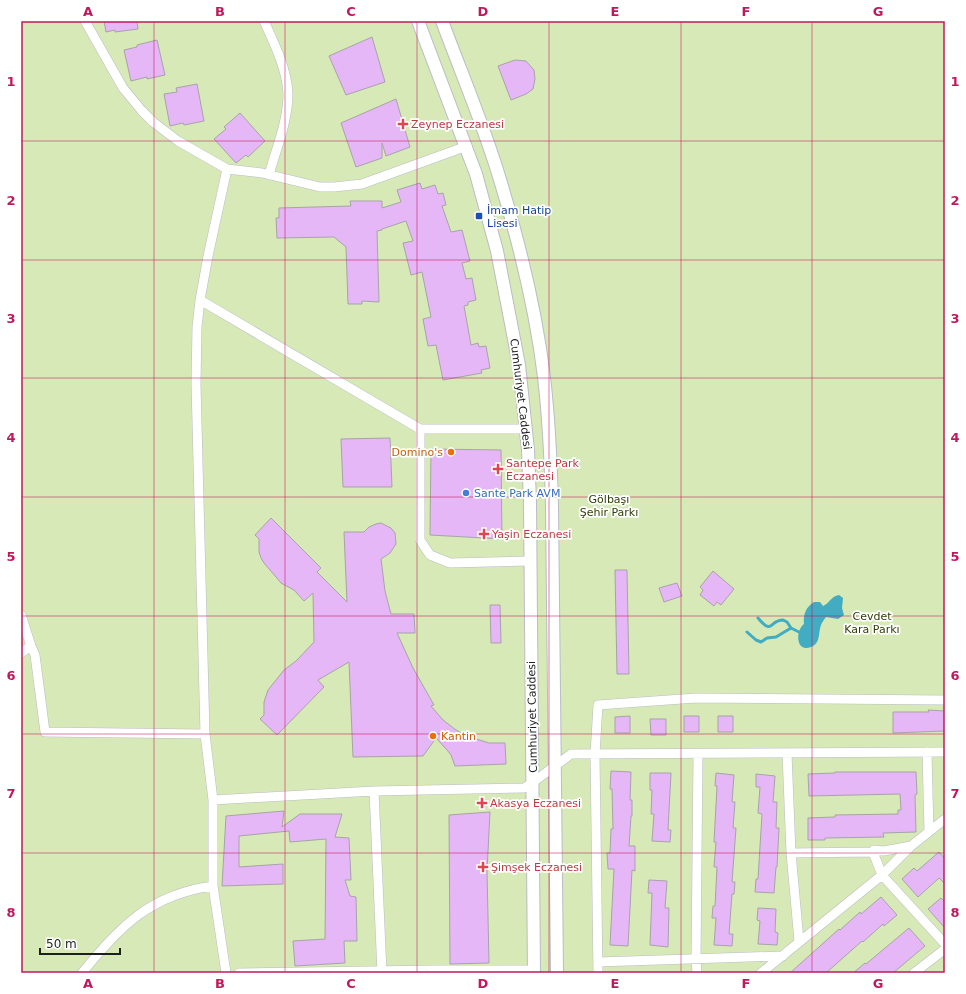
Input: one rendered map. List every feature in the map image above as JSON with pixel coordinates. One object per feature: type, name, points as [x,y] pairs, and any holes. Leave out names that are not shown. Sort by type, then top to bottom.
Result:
[{"type":"main road","name":"Cumhuriyet Caddesi","points":[[418,21],[467,146],[484,200],[497,251],[519,365],[526,429],[530,502],[534,972]]},
{"type":"main road","name":"Cumhuriyet Caddesi","points":[[442,21],[501,182],[529,288],[544,376],[551,458],[553,543],[557,973]]},
{"type":"street","points":[[85,21],[123,88],[142,111],[153,122],[178,141],[227,169],[269,174],[320,187],[334,187],[362,184],[467,146]]},
{"type":"street","points":[[264,21],[281,63],[288,93],[286,110],[269,174]]},
{"type":"street","points":[[226,973],[213,886],[213,800],[205,734],[196,384],[197,327],[200,300],[227,169]]},
{"type":"street","points":[[200,300],[420,429],[526,429]]},
{"type":"street","points":[[420,429],[420,540],[430,555],[450,564],[530,561]]},
{"type":"street","points":[[21,615],[35,655],[45,732],[205,734]]},
{"type":"street","points":[[21,653],[32,646]]},
{"type":"street","points":[[598,973],[595,754],[598,705],[696,698],[945,700]]},
{"type":"street","points":[[927,752],[929,832]]},
{"type":"street","points":[[213,800],[374,791],[524,788],[571,754],[945,752]]},
{"type":"street","points":[[787,753],[791,853],[799,941]]},
{"type":"street","points":[[697,973],[698,754]]},
{"type":"street","points":[[374,791],[382,972]]},
{"type":"street","points":[[761,973],[882,875],[911,846],[945,819]]},
{"type":"street","points":[[791,853],[873,852],[874,850],[911,846]]},
{"type":"street","points":[[873,852],[882,875],[945,944]]},
{"type":"street","points":[[82,973],[105,944],[140,913],[156,903],[193,888],[213,886]]},
{"type":"street","points":[[914,973],[945,949]]},
{"type":"street","points":[[598,962],[783,956]]},
{"type":"street","points":[[239,973],[534,972]]},
{"type":"green space","points":[[21,21],[945,21],[945,973],[21,973]]},
{"type":"water","points":[[839,595],[843,598],[842,608],[844,615],[838,619],[826,617],[822,622],[819,638],[816,643],[811,647],[802,647],[798,640],[798,636],[801,627],[804,624],[804,617],[809,606],[814,602],[820,602],[823,606]]},
{"type":"building","points":[[104,21],[137,21],[138,29],[106,32]]},
{"type":"building","points":[[372,37],[385,82],[346,95],[329,56]]},
{"type":"building","points":[[157,40],[165,75],[131,81],[124,50]]},
{"type":"building","points":[[515,60],[526,61],[534,70],[535,79],[533,89],[526,94],[511,100],[498,66]]},
{"type":"building","points":[[197,84],[204,121],[170,126],[164,94],[177,92],[176,88]]},
{"type":"building","points":[[396,99],[410,147],[386,156],[382,143],[382,158],[356,167],[341,123]]},
{"type":"building","points":[[240,113],[265,141],[248,157],[246,155],[236,163],[214,139],[226,129],[224,127]]},
{"type":"building","points":[[420,183],[422,189],[435,185],[438,194],[443,193],[446,205],[442,206],[451,232],[462,230],[470,261],[462,263],[466,279],[472,278],[476,300],[468,302],[468,305],[464,306],[471,345],[478,343],[479,347],[486,346],[490,368],[481,370],[482,373],[443,380],[436,345],[428,346],[423,319],[431,317],[422,272],[411,275],[403,243],[413,241],[406,221],[377,231],[379,302],[362,301],[362,304],[348,304],[346,247],[334,237],[277,238],[276,218],[279,218],[279,208],[351,206],[350,201],[382,201],[382,208],[401,202],[397,190]]},
{"type":"building","points":[[390,438],[392,487],[343,487],[341,439]]},
{"type":"building","name":"Sante Park AVM","points":[[431,449],[501,450],[502,539],[430,535]]},
{"type":"building","points":[[271,518],[321,568],[317,572],[347,602],[344,532],[364,532],[369,527],[381,523],[391,528],[395,533],[396,544],[390,553],[381,559],[385,591],[391,614],[414,614],[415,633],[397,633],[413,668],[434,705],[431,706],[443,720],[467,736],[489,743],[505,743],[506,764],[455,766],[451,755],[436,738],[423,756],[353,757],[349,662],[318,680],[324,687],[277,735],[260,719],[264,715],[264,702],[268,690],[284,670],[296,661],[314,642],[313,593],[304,601],[294,590],[281,583],[261,558],[259,552],[259,539],[255,535]]},
{"type":"building","points":[[615,570],[627,570],[629,674],[617,674]]},
{"type":"building","points":[[713,571],[734,589],[721,605],[717,602],[714,606],[700,595],[703,590],[700,587]]},
{"type":"building","points":[[677,583],[682,596],[664,602],[659,588]]},
{"type":"building","points":[[490,605],[500,605],[501,643],[491,643]]},
{"type":"building","points":[[928,710],[945,711],[945,731],[893,733],[893,712],[929,712]]},
{"type":"building","points":[[630,716],[630,733],[615,733],[615,717]]},
{"type":"building","points":[[684,716],[699,716],[699,732],[684,732]]},
{"type":"building","points":[[718,716],[733,716],[733,732],[718,732]]},
{"type":"building","points":[[650,719],[666,719],[666,735],[651,735]]},
{"type":"building","points":[[611,771],[631,772],[630,800],[632,800],[632,816],[629,846],[635,846],[635,871],[632,870],[628,946],[610,945],[614,869],[608,869],[607,853],[610,853],[611,829],[613,829],[612,789],[610,789]]},
{"type":"building","points":[[835,772],[916,772],[916,832],[883,833],[884,837],[825,838],[825,840],[808,840],[808,818],[835,817],[835,815],[898,814],[898,810],[901,810],[900,794],[809,796],[808,774]]},
{"type":"building","points":[[650,773],[671,773],[668,830],[671,830],[670,842],[652,841],[654,814],[651,814],[652,790],[650,790]]},
{"type":"building","points":[[716,773],[734,775],[732,802],[735,802],[733,828],[736,828],[732,882],[735,882],[734,894],[732,894],[729,934],[733,934],[732,946],[714,945],[716,918],[712,918],[713,906],[715,906],[717,867],[714,867],[716,842],[714,842],[717,786],[715,786]]},
{"type":"building","points":[[756,774],[775,776],[773,802],[777,802],[776,828],[779,828],[774,893],[755,892],[756,879],[758,879],[762,814],[758,813],[760,787],[756,787]]},
{"type":"building","points":[[284,811],[282,827],[300,814],[342,814],[335,837],[349,838],[351,880],[345,880],[350,896],[356,897],[357,941],[344,941],[345,963],[295,966],[293,941],[325,939],[326,839],[290,842],[289,831],[239,836],[239,867],[283,864],[283,884],[222,886],[226,816]]},
{"type":"building","points":[[490,812],[487,871],[489,963],[450,964],[449,815]]},
{"type":"building","points":[[939,852],[945,859],[945,884],[939,878],[918,897],[902,879],[914,868],[917,871]]},
{"type":"building","points":[[649,880],[667,881],[665,908],[669,908],[668,947],[650,945],[652,893],[648,893]]},
{"type":"building","points":[[881,897],[897,915],[884,926],[883,924],[826,973],[790,973],[839,929],[840,930],[860,912],[861,914]]},
{"type":"building","points":[[941,898],[945,902],[945,928],[928,909]]},
{"type":"building","points":[[758,908],[776,909],[775,932],[778,933],[777,945],[758,944],[760,921],[757,920]]},
{"type":"building","points":[[909,928],[925,946],[893,973],[853,973],[865,963],[866,964]]},
{"type":"waterway","points":[[758,618],[769,627],[775,622],[783,620],[787,622],[791,628],[799,632]]},
{"type":"waterway","points":[[747,632],[756,640],[761,642],[767,638],[776,637],[791,628]]},
{"type":"place","name":"Zeynep Eczanesi","points":[[403,124]]},
{"type":"place","name":"İmam Hatip Lisesi","points":[[479,216]]},
{"type":"place","name":"Domino's","points":[[451,452]]},
{"type":"place","name":"Santepe Park Eczanesi","points":[[498,469]]},
{"type":"place","name":"Sante Park AVM","points":[[466,493]]},
{"type":"place","name":"Yaşin Eczanesi","points":[[484,534]]},
{"type":"place","name":"Kantin","points":[[433,736]]},
{"type":"place","name":"Akasya Eczanesi","points":[[482,803]]},
{"type":"place","name":"Şimşek Eczanesi","points":[[483,867]]},
{"type":"park label","name":"Gölbaşı Şehir Parkı","points":[[609,505]]},
{"type":"park label","name":"Cevdet Kara Parkı","points":[[872,622]]}]
